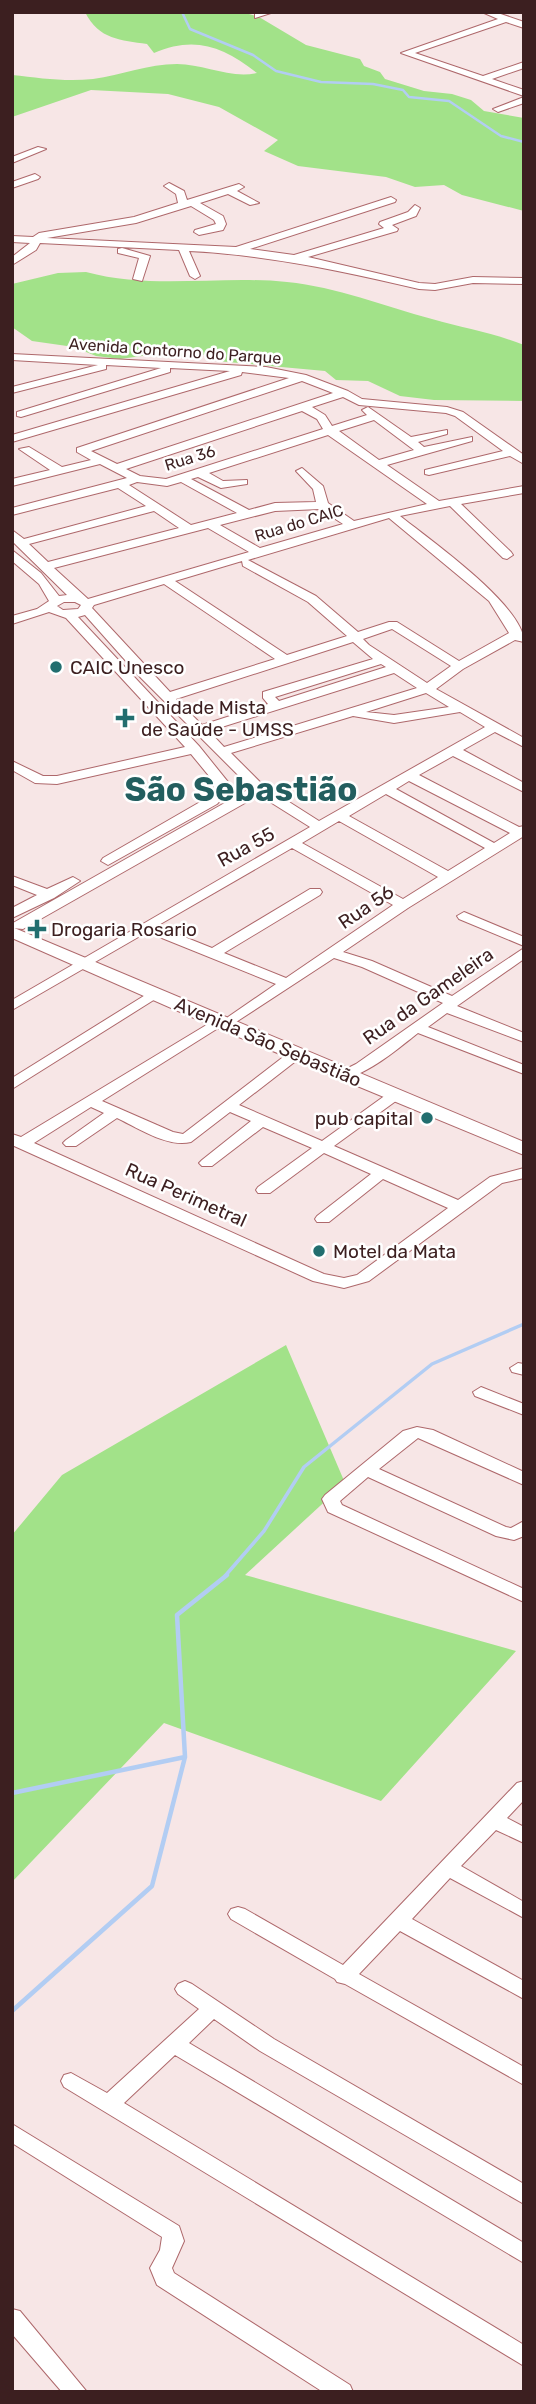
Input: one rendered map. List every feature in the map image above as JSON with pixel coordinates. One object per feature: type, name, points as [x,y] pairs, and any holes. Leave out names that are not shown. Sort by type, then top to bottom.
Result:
[{"type":"main road","name":"Avenida São Sebastião","points":[[14,925],[155,993],[226,1021],[296,1055],[349,1072],[395,1096],[524,1149]]},
{"type":"main road","name":"Avenida São Sebastião","points":[[86,961],[349,1072],[524,1142]]},
{"type":"street","points":[[258,16],[270,12]]},
{"type":"street","points":[[486,12],[524,24]]},
{"type":"street","points":[[506,19],[406,53],[524,93]]},
{"type":"street","points":[[484,79],[524,65]]},
{"type":"street","points":[[498,109],[524,100]]},
{"type":"street","points":[[12,160],[41,149]]},
{"type":"street","points":[[12,185],[35,177]]},
{"type":"street","points":[[169,187],[180,193],[188,203],[219,218],[221,224],[212,230],[199,232]]},
{"type":"street","points":[[16,239],[38,238],[136,220],[234,189],[254,203]]},
{"type":"street","points":[[236,250],[391,200]]},
{"type":"street","points":[[295,258],[393,229],[384,224],[412,214],[415,208]]},
{"type":"street","points":[[38,238],[66,243],[96,243],[145,256],[138,279]]},
{"type":"street","points":[[12,262],[27,253],[38,238]]},
{"type":"street","points":[[66,243],[75,257]]},
{"type":"street","points":[[182,246],[195,276]]},
{"type":"street","points":[[125,251],[182,246],[236,250],[295,258],[418,286],[435,287],[473,280],[524,281]]},
{"type":"street","name":"Avenida Contorno do Parque","points":[[12,357],[285,372],[344,393],[359,402],[447,410],[459,414],[524,461]]},
{"type":"street","points":[[37,358],[66,376]]},
{"type":"street","points":[[12,390],[118,363]]},
{"type":"street","points":[[17,412],[178,366]]},
{"type":"street","points":[[12,439],[249,369]]},
{"type":"street","points":[[12,375],[29,386]]},
{"type":"street","points":[[137,479],[82,452],[82,449],[302,377]]},
{"type":"street","points":[[117,468],[344,393]]},
{"type":"street","points":[[359,402],[422,451]]},
{"type":"street","points":[[304,407],[321,417],[329,430],[437,505]]},
{"type":"street","name":"Rua 36","points":[[12,512],[137,479],[161,483],[329,430],[421,411]]},
{"type":"street","points":[[17,412],[52,429]]},
{"type":"street","points":[[409,441],[443,432]]},
{"type":"street","points":[[380,463],[468,439]]},
{"type":"street","points":[[25,449],[60,471]]},
{"type":"street","points":[[429,472],[512,452]]},
{"type":"street","points":[[12,483],[99,461]]},
{"type":"street","points":[[302,471],[319,488],[322,505]]},
{"type":"street","points":[[198,472],[221,485],[243,482]]},
{"type":"street","points":[[181,478],[248,515]]},
{"type":"street","points":[[120,484],[190,530]]},
{"type":"street","name":"Rua do CAIC","points":[[84,604],[351,524],[524,489]]},
{"type":"street","points":[[261,498],[275,507]]},
{"type":"street","points":[[452,502],[507,555]]},
{"type":"street","points":[[23,564],[27,559],[41,564],[211,525],[275,507],[322,505],[351,524]]},
{"type":"street","points":[[17,538],[156,507]]},
{"type":"street","points":[[221,752],[427,689],[459,666],[520,637],[494,599],[391,514]]},
{"type":"street","points":[[211,525],[258,552]]},
{"type":"street","points":[[17,538],[84,604],[145,675],[255,785],[319,827]]},
{"type":"street","points":[[12,554],[41,579],[53,594],[59,609],[194,749],[220,788],[242,800]]},
{"type":"street","points":[[247,563],[312,599],[382,660],[427,689],[524,743]]},
{"type":"street","points":[[165,580],[286,660]]},
{"type":"street","points":[[12,620],[84,604]]},
{"type":"street","points":[[12,627],[59,609],[84,604]]},
{"type":"street","points":[[168,697],[341,644],[360,643],[396,626],[459,666]]},
{"type":"street","points":[[277,706],[268,695],[382,660]]},
{"type":"street","points":[[200,730],[396,668]]},
{"type":"street","points":[[125,675],[145,675]]},
{"type":"street","points":[[355,712],[375,720],[394,720],[462,708]]},
{"type":"street","points":[[156,710],[170,714],[182,712]]},
{"type":"street","name":"Rua 55","points":[[12,1006],[146,926],[494,727]]},
{"type":"street","points":[[12,765],[40,780],[57,780],[194,749]]},
{"type":"street","points":[[454,751],[524,788]]},
{"type":"street","points":[[410,776],[522,831]]},
{"type":"street","points":[[14,925],[49,895],[194,812],[220,788],[255,785]]},
{"type":"street","points":[[14,925],[242,800],[255,785]]},
{"type":"street","points":[[386,789],[494,848]]},
{"type":"street","points":[[340,816],[448,877]]},
{"type":"street","name":"Rua 56","points":[[18,1141],[226,1021],[522,831]]},
{"type":"street","points":[[293,843],[403,905]]},
{"type":"street","points":[[12,880],[49,895]]},
{"type":"street","points":[[213,953],[315,892]]},
{"type":"street","points":[[464,916],[524,942]]},
{"type":"street","points":[[146,926],[286,983]]},
{"type":"street","points":[[332,953],[368,964],[524,1038]]},
{"type":"street","name":"Rua da Gameleira","points":[[349,1072],[521,958]]},
{"type":"street","points":[[12,1085],[155,993]]},
{"type":"street","points":[[418,1028],[524,1070]]},
{"type":"street","points":[[90,1101],[169,1136],[186,1139],[296,1055]]},
{"type":"street","points":[[264,1190],[395,1096]]},
{"type":"street","points":[[231,1107],[460,1207],[496,1180],[524,1173]]},
{"type":"street","points":[[71,1143],[116,1112]]},
{"type":"street","points":[[207,1163],[261,1121]]},
{"type":"street","name":"Rua Perimetral","points":[[18,1141],[319,1278],[344,1283],[363,1278],[460,1207]]},
{"type":"street","points":[[323,1219],[381,1173]]},
{"type":"street","points":[[481,1392],[524,1409]]},
{"type":"street","points":[[524,1479],[417,1432],[409,1435],[368,1470],[334,1494],[331,1503],[343,1512],[524,1596]]},
{"type":"street","points":[[368,1470],[502,1532],[519,1530]]},
{"type":"street","points":[[344,1977],[524,1787]]},
{"type":"street","points":[[495,1819],[524,1836]]},
{"type":"street","points":[[448,1868],[524,1910]]},
{"type":"street","points":[[238,1914],[344,1977],[524,2077]]},
{"type":"street","points":[[398,1920],[524,1991]]},
{"type":"street","points":[[185,1989],[268,2045],[524,2195]]},
{"type":"street","points":[[109,2104],[213,2008]]},
{"type":"street","points":[[177,2043],[183,2050],[524,2254]]},
{"type":"street","points":[[71,2081],[524,2357]]},
{"type":"street","points":[[12,2132],[171,2232],[174,2238],[173,2246],[161,2268],[165,2279],[342,2392]]},
{"type":"street","points":[[12,2318],[76,2392]]},
{"type":"green space","points":[[85,12],[242,12],[259,17],[306,45],[360,59],[364,66],[380,72],[385,79],[424,91],[452,94],[471,100],[484,111],[524,118],[524,211],[462,195],[444,185],[415,187],[386,177],[298,166],[264,151],[278,140],[219,107],[168,94],[91,90],[12,117],[12,75],[83,80],[177,64],[227,73],[257,73],[233,56],[208,46],[183,45],[154,53],[147,44],[120,40],[104,33]]},
{"type":"green space","points":[[86,272],[136,280],[262,280],[306,284],[501,337],[524,345],[524,401],[434,400],[400,396],[368,381],[336,380],[325,371],[217,361],[210,358],[211,354],[166,358],[156,354],[120,359],[96,356],[74,347],[32,341],[12,327],[12,284],[58,273]]},
{"type":"green space","points":[[286,1345],[345,1483],[245,1575],[516,1651],[381,1801],[164,1723],[12,1882],[12,1535],[62,1475]]},
{"type":"waterway","points":[[182,12],[190,29],[253,55],[276,71],[321,82],[373,84],[403,90],[409,97],[449,101],[501,136],[524,142]]},
{"type":"waterway","points":[[225,1576],[264,1531],[304,1467],[432,1364],[524,1324]]},
{"type":"waterway","points":[[185,1757],[177,1615],[227,1575]]},
{"type":"waterway","points":[[12,1793],[185,1757]]},
{"type":"waterway","points":[[12,2011],[152,1886],[185,1757]]},
{"type":"place","name":"CAIC Unesco","points":[[56,667]]},
{"type":"place","name":"Unidade Mista de Saúde - UMSS","points":[[125,718]]},
{"type":"place","name":"Drogaria Rosario","points":[[37,929]]},
{"type":"place","name":"pub capital","points":[[427,1118]]},
{"type":"place","name":"Motel da Mata","points":[[319,1251]]},
{"type":"district","name":"São Sebastião","points":[[241,789]]}]
